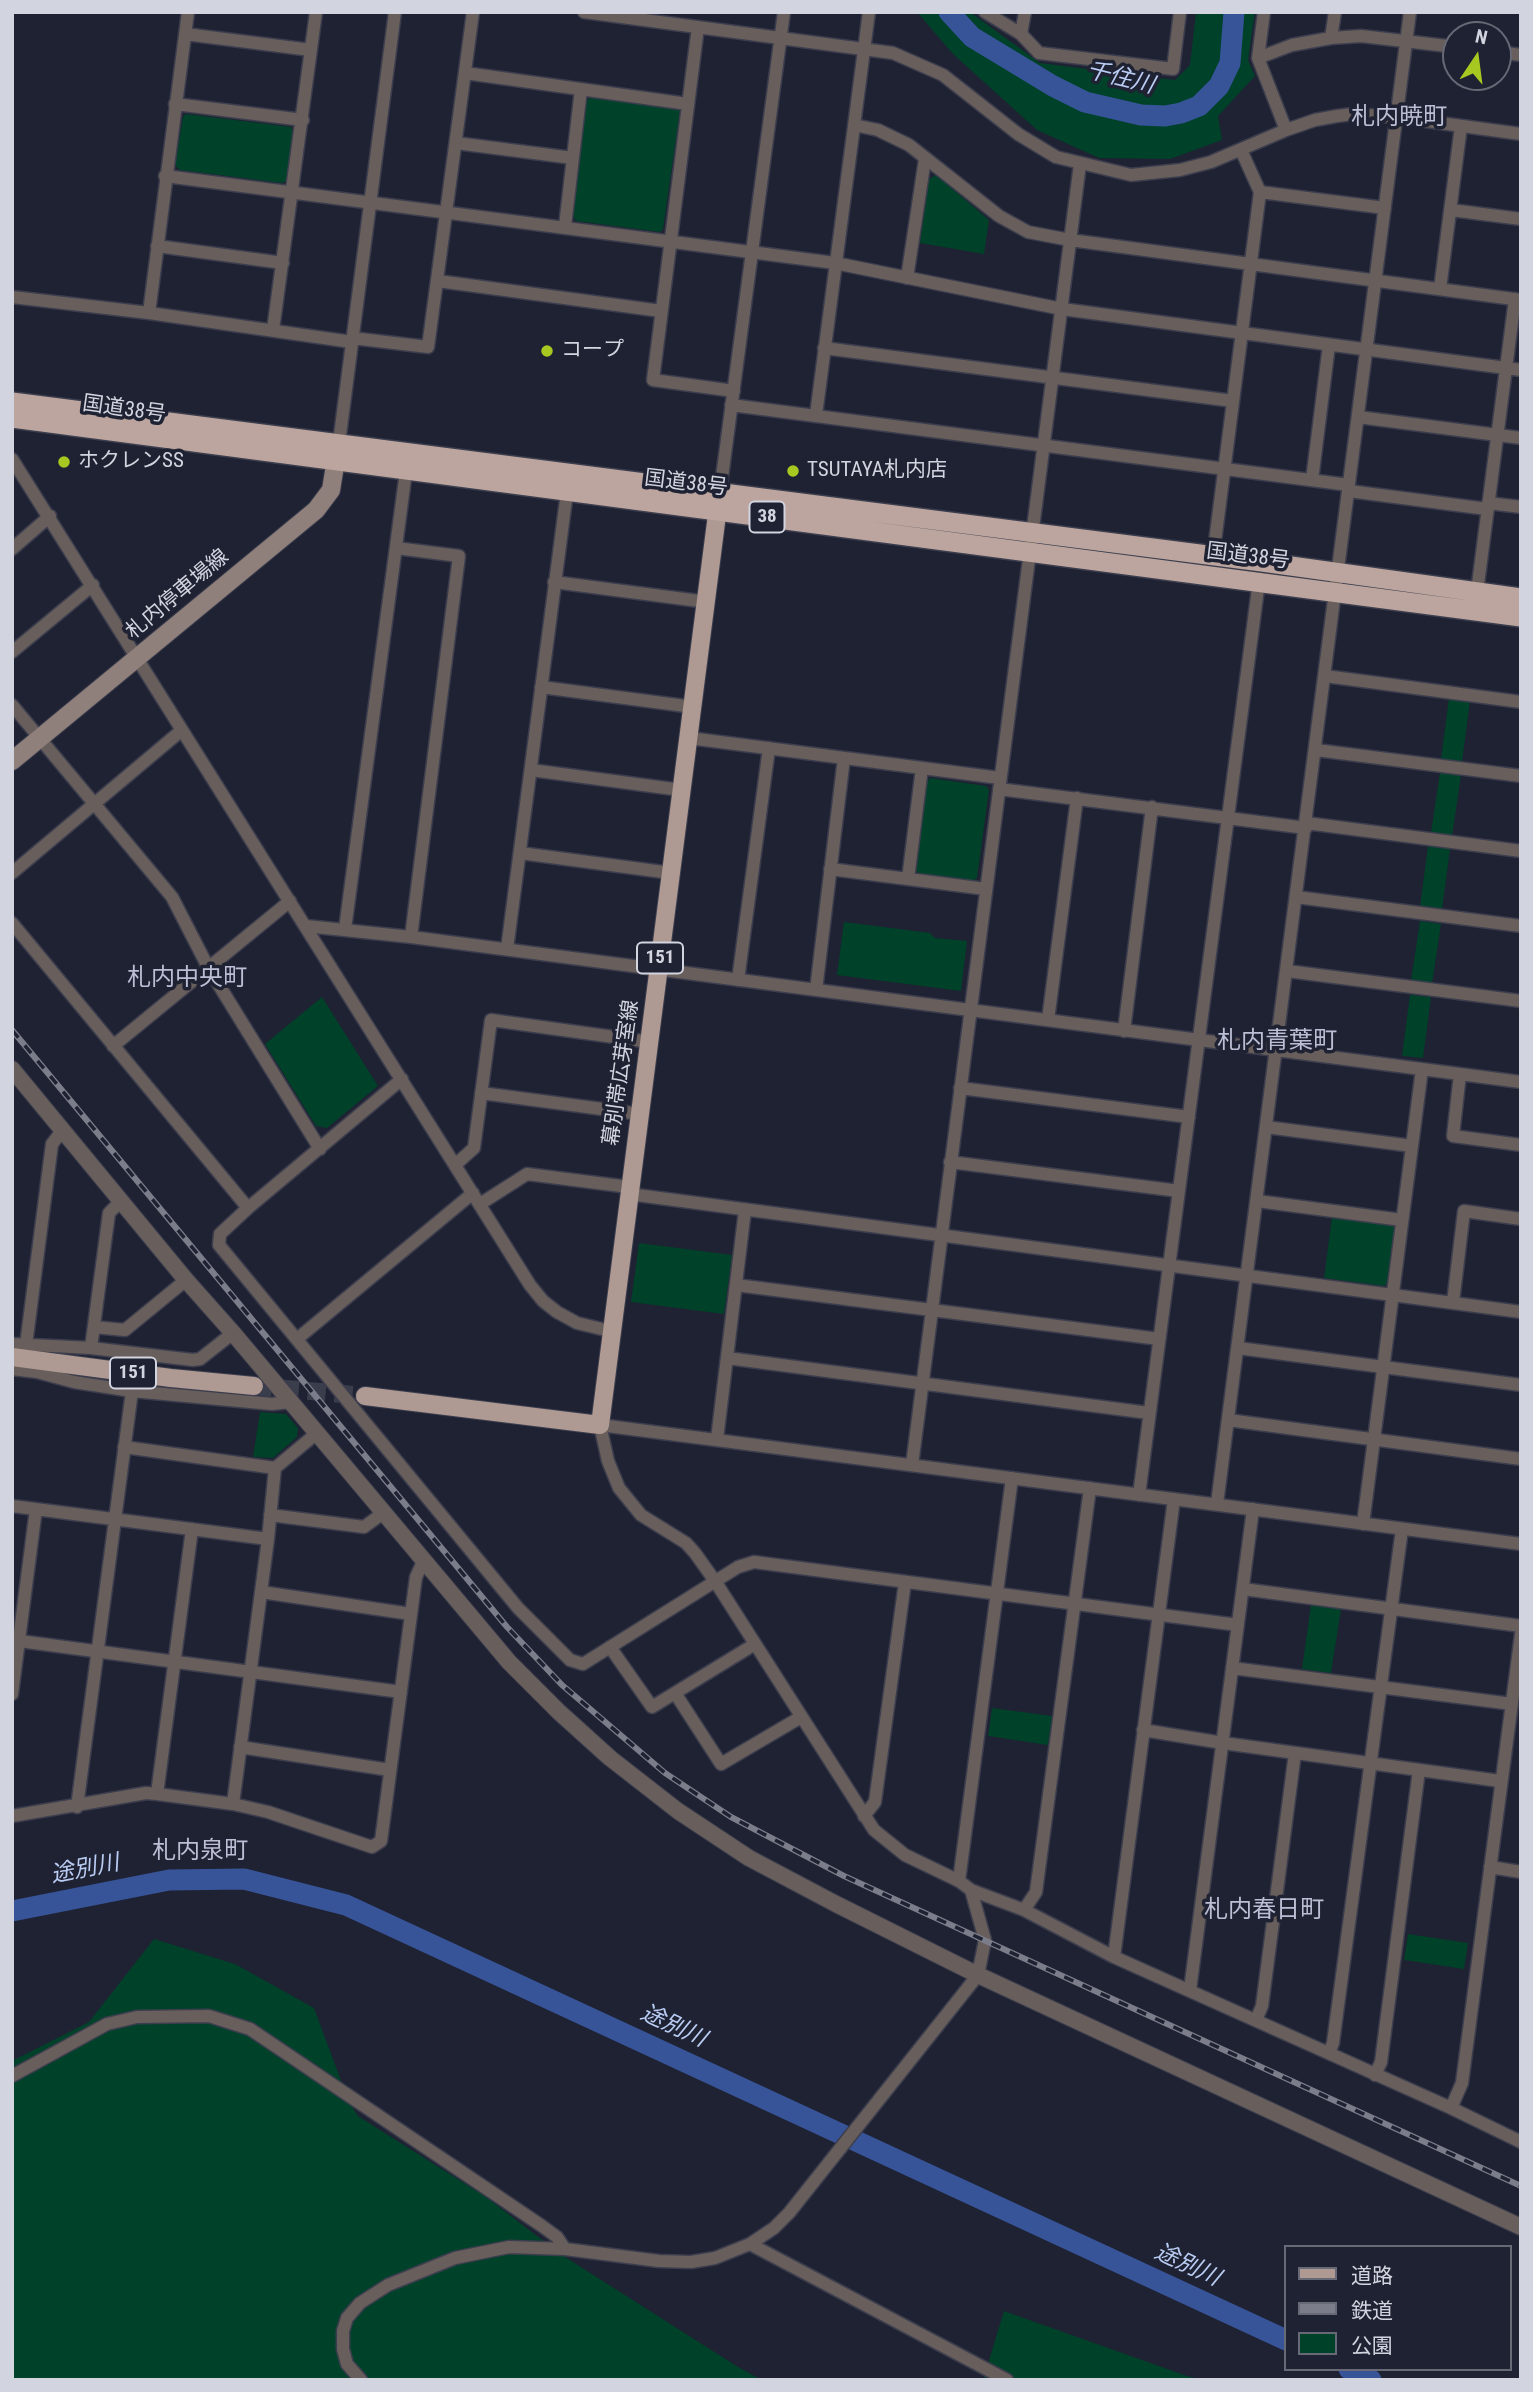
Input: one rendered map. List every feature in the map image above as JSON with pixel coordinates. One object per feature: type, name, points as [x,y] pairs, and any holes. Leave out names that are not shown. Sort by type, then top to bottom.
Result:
[{"type":"highway","name":"国道38号","points":[[12,402],[338,452],[719,502],[1030,553],[1259,581],[1477,592],[1521,598]]},
{"type":"highway","name":"国道38号","points":[[12,418],[338,452]]},
{"type":"highway","name":"国道38号","points":[[407,461],[567,492],[719,502],[1032,533],[1213,557],[1521,617]]},
{"type":"main road","name":"札内停車場線","points":[[12,761],[316,510],[331,490],[338,452]]},
{"type":"main road","name":"幕別帯広芽室線","points":[[600,1425],[610,1331],[719,502]]},
{"type":"main road","name":"151","points":[[17,1349],[171,1378],[254,1385]]},
{"type":"main road","points":[[365,1396],[600,1425]]},
{"type":"street","points":[[149,313],[188,12]]},
{"type":"street","points":[[273,330],[316,12]]},
{"type":"street","points":[[338,452],[396,12]]},
{"type":"street","points":[[12,297],[352,340],[428,347],[473,12]]},
{"type":"street","points":[[584,12],[864,48],[899,55],[943,75],[1018,134],[1056,157],[1131,175],[1155,174],[1210,162],[1315,120],[1353,114],[1396,117],[1521,134]]},
{"type":"street","points":[[719,502],[784,12]]},
{"type":"street","points":[[816,415],[869,12]]},
{"type":"street","points":[[985,12],[1021,34],[1039,53],[1173,69],[1181,12]]},
{"type":"street","points":[[1021,34],[1025,12]]},
{"type":"street","points":[[1264,12],[1258,58],[1286,130]]},
{"type":"street","points":[[1331,38],[1335,12]]},
{"type":"street","points":[[1217,1504],[1410,12]]},
{"type":"street","points":[[698,27],[653,380],[734,391]]},
{"type":"street","points":[[185,34],[311,50]]},
{"type":"street","points":[[1258,58],[1292,45],[1331,38],[1361,36],[1442,45]]},
{"type":"street","points":[[465,73],[688,104]]},
{"type":"street","points":[[565,226],[581,89]]},
{"type":"street","points":[[175,104],[303,120]]},
{"type":"street","points":[[854,125],[878,130],[909,145],[999,216],[1028,232],[1251,265],[1518,299],[1506,368],[1477,592]]},
{"type":"street","points":[[1440,289],[1461,126]]},
{"type":"street","points":[[456,143],[573,158]]},
{"type":"street","points":[[1213,557],[1260,192],[1241,150]]},
{"type":"street","points":[[907,278],[925,159]]},
{"type":"street","points":[[912,1465],[1080,164]]},
{"type":"street","points":[[165,176],[835,262],[1062,309],[1521,370]]},
{"type":"street","points":[[1260,192],[1385,208]]},
{"type":"street","points":[[1451,210],[1521,219]]},
{"type":"street","points":[[157,246],[283,263]]},
{"type":"street","points":[[438,282],[661,311]]},
{"type":"street","points":[[1312,480],[1329,345]]},
{"type":"street","points":[[824,348],[1233,401]]},
{"type":"street","points":[[731,405],[1312,480],[1349,488],[1521,508]]},
{"type":"street","points":[[1358,418],[1521,438]]},
{"type":"street","points":[[12,459],[530,1285],[543,1301],[557,1312],[577,1323],[610,1331]]},
{"type":"street","points":[[345,929],[407,461]]},
{"type":"street","points":[[508,949],[567,492]]},
{"type":"street","points":[[12,549],[50,516]]},
{"type":"street","points":[[396,548],[459,556],[411,937]]},
{"type":"street","points":[[1139,1494],[1259,581]]},
{"type":"street","points":[[554,582],[707,601]]},
{"type":"street","points":[[12,652],[93,585]]},
{"type":"street","points":[[1325,676],[1521,702]]},
{"type":"street","points":[[541,687],[693,707]]},
{"type":"street","points":[[12,705],[172,897],[209,969],[320,1149]]},
{"type":"street","points":[[12,873],[183,730]]},
{"type":"street","points":[[689,738],[922,768],[1077,798],[1521,851]]},
{"type":"street","points":[[738,980],[768,748]]},
{"type":"street","points":[[1316,750],[1521,776]]},
{"type":"street","points":[[816,990],[844,758]]},
{"type":"street","points":[[908,879],[922,768]]},
{"type":"street","points":[[531,770],[681,790]]},
{"type":"street","points":[[1048,1020],[1077,798]]},
{"type":"street","points":[[1124,1031],[1152,807]]},
{"type":"street","points":[[520,853],[671,873]]},
{"type":"street","points":[[830,869],[986,889]]},
{"type":"street","points":[[1296,897],[1521,926]]},
{"type":"street","points":[[113,1046],[290,901]]},
{"type":"street","points":[[12,923],[248,1208]]},
{"type":"street","points":[[306,926],[508,949],[1521,1082]]},
{"type":"street","points":[[1287,971],[1521,1002]]},
{"type":"street","points":[[455,1166],[474,1147],[491,1020],[650,1042]]},
{"type":"street","points":[[1363,1524],[1422,1069]]},
{"type":"street","points":[[13,1070],[186,1280],[509,1662],[610,1758],[678,1811],[749,1858],[978,1975],[1521,2227]]},
{"type":"street","points":[[1461,1074],[1453,1136],[1521,1145]]},
{"type":"street","points":[[402,1079],[248,1208],[220,1234],[219,1245],[518,1608],[569,1661],[583,1664],[738,1567],[754,1562],[1238,1625]]},
{"type":"street","points":[[960,1088],[1189,1117]]},
{"type":"street","points":[[481,1093],[640,1114]]},
{"type":"street","points":[[1266,1128],[1412,1146]]},
{"type":"street","points":[[62,1131],[52,1144],[17,1349],[91,1348],[193,1360],[200,1359],[233,1333]]},
{"type":"street","points":[[950,1162],[1179,1191]]},
{"type":"street","points":[[297,1339],[477,1199],[527,1174],[745,1210],[1521,1312]]},
{"type":"street","points":[[91,1348],[109,1213],[121,1201]]},
{"type":"street","points":[[1257,1201],[1402,1220]]},
{"type":"street","points":[[717,1439],[745,1210]]},
{"type":"street","points":[[1453,1302],[1464,1211],[1521,1219]]},
{"type":"street","points":[[94,1327],[125,1330],[186,1280]]},
{"type":"street","points":[[736,1284],[1159,1339]]},
{"type":"street","points":[[1238,1348],[1521,1385]]},
{"type":"street","points":[[727,1358],[1149,1413]]},
{"type":"street","points":[[12,1369],[132,1391],[272,1404],[290,1402]]},
{"type":"street","points":[[77,1807],[132,1391]]},
{"type":"street","points":[[1228,1420],[1521,1459]]},
{"type":"street","points":[[1521,1544],[600,1425],[608,1461],[619,1488],[641,1515],[685,1543],[715,1581],[864,1816],[874,1830],[905,1855],[971,1890],[1024,1910],[1114,1956],[1521,2142]]},
{"type":"street","points":[[233,1804],[275,1468],[317,1433]]},
{"type":"street","points":[[124,1447],[275,1468]]},
{"type":"street","points":[[958,1881],[1012,1478]]},
{"type":"street","points":[[1024,1910],[1036,1892],[1090,1488]]},
{"type":"street","points":[[1114,1956],[1174,1499]]},
{"type":"street","points":[[12,1506],[268,1539]]},
{"type":"street","points":[[12,1694],[15,1641],[36,1509]]},
{"type":"street","points":[[1190,1990],[1253,1509]]},
{"type":"street","points":[[270,1515],[364,1527],[383,1513]]},
{"type":"street","points":[[157,1794],[192,1529]]},
{"type":"street","points":[[1329,2053],[1333,2043],[1402,1529]]},
{"type":"street","points":[[12,1816],[77,1807],[146,1793],[233,1804],[268,1812],[372,1847],[381,1841],[416,1577],[424,1562]]},
{"type":"street","points":[[864,1816],[875,1802],[905,1582]]},
{"type":"street","points":[[1243,1589],[1521,1626]]},
{"type":"street","points":[[261,1592],[411,1614]]},
{"type":"street","points":[[1451,2108],[1462,2083],[1521,1634]]},
{"type":"street","points":[[15,1641],[401,1692]]},
{"type":"street","points":[[610,1647],[652,1707],[755,1644]]},
{"type":"street","points":[[1233,1668],[1512,1704]]},
{"type":"street","points":[[675,1693],[720,1764],[801,1717]]},
{"type":"street","points":[[1143,1730],[1500,1781]]},
{"type":"street","points":[[240,1747],[390,1770]]},
{"type":"street","points":[[1256,2020],[1262,2006],[1295,1753]]},
{"type":"street","points":[[1375,2075],[1381,2062],[1419,1770]]},
{"type":"street","points":[[1490,1867],[1521,1871]]},
{"type":"street","points":[[361,2380],[347,2364],[342,2348],[347,2318],[360,2303],[388,2285],[455,2258],[509,2247],[565,2249],[659,2261],[691,2262],[715,2258],[750,2244],[774,2228],[814,2183],[978,1975],[985,1940],[971,1890]]},
{"type":"street","points":[[12,2076],[107,2024],[137,2017],[209,2016],[250,2029],[542,2226],[557,2237],[565,2249]]},
{"type":"street","points":[[750,2244],[1007,2380]]},
{"type":"green space","points":[[917,12],[970,12],[1040,63],[1175,80],[1190,65],[1196,12],[1255,12],[1248,60],[1255,76],[1218,116],[1222,140],[1170,159],[1099,158],[1037,130],[953,54]]},
{"type":"green space","points":[[592,97],[677,107],[680,111],[663,229],[660,232],[576,221],[573,216],[587,100]]},
{"type":"green space","points":[[186,114],[291,127],[293,131],[287,181],[282,183],[180,170],[175,165],[183,117]]},
{"type":"green space","points":[[936,175],[989,220],[984,254],[920,243],[929,179]]},
{"type":"green space","points":[[1449,698],[1470,701],[1462,762],[1441,759]]},
{"type":"green space","points":[[1440,772],[1461,775],[1452,836],[1431,833]]},
{"type":"green space","points":[[931,778],[986,786],[989,790],[977,878],[973,881],[920,874],[916,870],[926,782]]},
{"type":"green space","points":[[1428,846],[1450,849],[1442,910],[1420,907]]},
{"type":"green space","points":[[1420,921],[1441,924],[1432,984],[1411,981]]},
{"type":"green space","points":[[844,922],[930,933],[935,938],[967,941],[961,991],[837,975]]},
{"type":"green space","points":[[1410,995],[1431,997],[1423,1058],[1402,1056]]},
{"type":"green space","points":[[322,997],[378,1086],[327,1128],[316,1126],[265,1044]]},
{"type":"green space","points":[[1332,1217],[1395,1226],[1387,1283],[1384,1286],[1324,1278]]},
{"type":"green space","points":[[639,1243],[732,1255],[724,1314],[631,1302]]},
{"type":"green space","points":[[260,1412],[286,1414],[298,1428],[297,1437],[273,1458],[253,1457]]},
{"type":"green space","points":[[1311,1605],[1341,1609],[1331,1673],[1302,1669]]},
{"type":"green space","points":[[992,1708],[1052,1716],[1048,1745],[988,1736]]},
{"type":"green space","points":[[1408,1934],[1468,1943],[1464,1969],[1404,1960]]},
{"type":"green space","points":[[154,1939],[235,1964],[314,2008],[349,2102],[358,2116],[486,2197],[562,2255],[762,2380],[12,2380],[12,2061],[89,2022]]},
{"type":"green space","points":[[1004,2311],[1187,2376],[1204,2380],[983,2380]]},
{"type":"waterway","name":"千住川","points":[[949,12],[972,37],[1085,102],[1141,115],[1165,116],[1199,106],[1219,86],[1230,63],[1234,12]]},
{"type":"waterway","name":"途別川","points":[[12,1911],[169,1880],[244,1879],[346,1905],[1284,2339]]},
{"type":"waterway","name":"途別川","points":[[1353,2371],[1371,2380]]},
{"type":"tunnel","points":[[254,1386],[365,1396]]},
{"type":"railway","points":[[12,1030],[507,1627],[562,1685],[665,1773],[731,1817],[844,1876],[1521,2186]]},
{"type":"place","name":"コープ","points":[[547,351]]},
{"type":"place","name":"ホクレンSS","points":[[64,462]]},
{"type":"place","name":"TSUTAYA札内店","points":[[793,471]]},
{"type":"district","name":"札内暁町","points":[[1399,118]]},
{"type":"district","name":"札内中央町","points":[[187,979]]},
{"type":"district","name":"札内青葉町","points":[[1277,1042]]},
{"type":"district","name":"札内泉町","points":[[200,1852]]},
{"type":"district","name":"札内春日町","points":[[1264,1911]]}]
